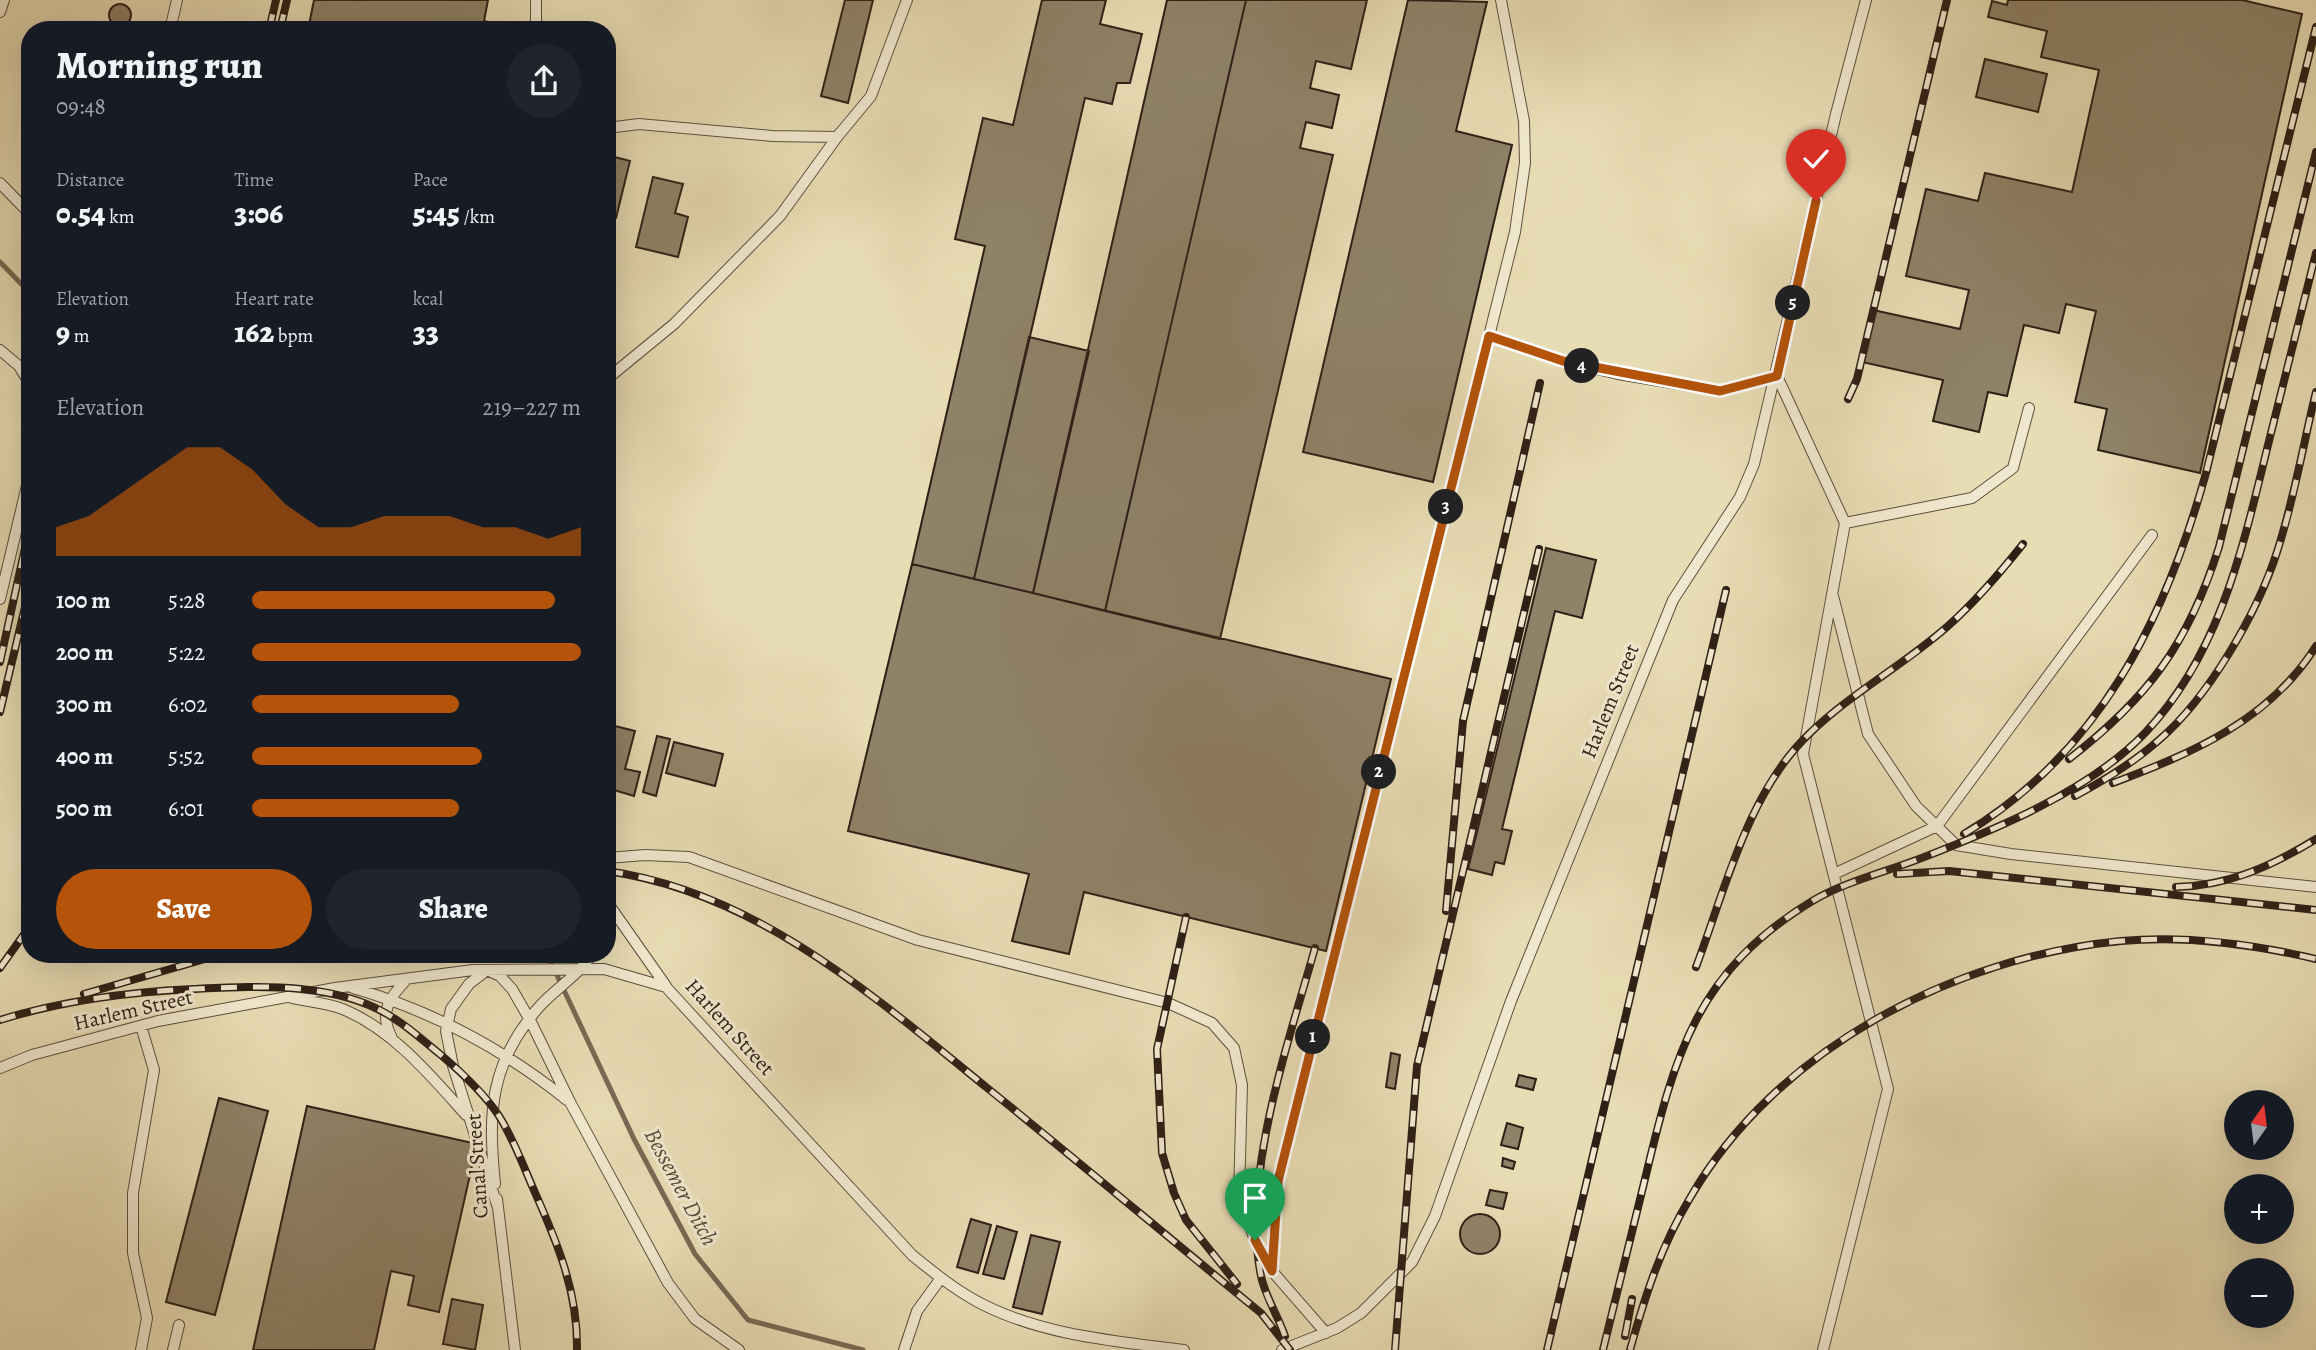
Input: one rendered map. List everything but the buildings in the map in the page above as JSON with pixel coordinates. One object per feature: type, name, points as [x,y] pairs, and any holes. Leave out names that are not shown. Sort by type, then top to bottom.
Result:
[{"type":"lane","points":[[0,12],[4,0]]},
{"type":"lane","points":[[172,21],[177,0]]},
{"type":"lane","points":[[536,0],[536,21]]},
{"type":"lane","points":[[616,127],[639,124],[772,136],[837,137],[871,96],[907,0]]},
{"type":"lane","points":[[1272,1271],[1278,1181],[1515,232],[1525,163],[1524,121],[1501,0]]},
{"type":"lane","name":"Harlem Street","points":[[1282,1350],[1326,1333],[1362,1313],[1412,1262],[1435,1216],[1511,1001],[1673,600],[1740,497],[1763,436],[1836,114],[1866,0]]},
{"type":"lane","points":[[616,372],[674,324],[780,216],[841,132]]},
{"type":"lane","points":[[0,183],[21,205]]},
{"type":"lane","points":[[1489,336],[1563,361],[1720,391],[1777,376],[1844,523],[1803,754],[1888,1089],[1823,1350]]},
{"type":"lane","points":[[0,350],[21,369]]},
{"type":"lane","points":[[1844,523],[1972,498],[2013,468],[2029,408]]},
{"type":"lane","points":[[0,599],[21,511]]},
{"type":"lane","points":[[1834,874],[1937,826],[2152,535]]},
{"type":"lane","points":[[1832,591],[1868,734],[1916,806],[1956,845],[2011,854],[2316,887]]},
{"type":"lane","points":[[616,857],[645,855],[689,857],[918,940],[1168,1003],[1187,1009],[1212,1023],[1234,1048],[1242,1085],[1239,1196],[1255,1240],[1272,1271],[1326,1333]]},
{"type":"lane","points":[[616,915],[666,986]]},
{"type":"lane","name":"Canal Street","points":[[515,1350],[490,1130],[494,1090],[501,1063],[530,1020],[586,963]]},
{"type":"lane","name":"Harlem Street","points":[[0,1068],[32,1055],[141,1026],[349,987],[487,970],[604,969],[666,986],[912,1255],[941,1278],[980,1303],[1017,1319],[1073,1334],[1184,1350]]},
{"type":"lane","points":[[498,1205],[453,1066],[446,1031],[451,1009],[469,984],[487,970],[500,976],[512,989],[530,1020],[570,1102],[668,1283],[695,1319],[738,1350]]},
{"type":"lane","points":[[392,1039],[385,1013],[390,999],[408,979]]},
{"type":"lane","points":[[349,987],[390,999],[447,1023],[506,1055],[570,1102]]},
{"type":"lane","points":[[288,997],[343,1009],[392,1039],[470,1120]]},
{"type":"lane","points":[[141,1026],[154,1070],[133,1193],[133,1253],[147,1318],[141,1350]]},
{"type":"lane","points":[[904,1350],[916,1311],[941,1278]]},
{"type":"lane","points":[[173,1350],[179,1325]]},
{"type":"waterway","name":"Bessemer Ditch","points":[[0,262],[21,284]]},
{"type":"waterway","name":"Bessemer Ditch","points":[[551,963],[634,1139],[695,1254],[748,1320],[863,1350]]},
{"type":"railway","points":[[271,21],[276,0]]},
{"type":"railway","points":[[282,21],[287,0]]},
{"type":"railway","points":[[1848,399],[1857,379],[1947,0]]},
{"type":"railway","points":[[1964,834],[2011,801],[2053,764],[2089,723],[2120,678],[2147,630],[2170,580],[2206,473],[2316,27]]},
{"type":"railway","points":[[2069,759],[2122,713],[2162,666],[2194,612],[2207,581],[2219,547],[2316,152]]},
{"type":"railway","points":[[1603,1350],[1667,1093],[1696,1019],[1742,956],[1774,927],[1814,900],[1852,883],[1948,848],[2008,822],[2068,791],[2122,754],[2145,733],[2171,702],[2210,634],[2238,560],[2316,253]]},
{"type":"railway","points":[[1446,911],[1463,721],[1540,383]]},
{"type":"railway","points":[[2075,796],[2118,771],[2159,740],[2195,702],[2229,654],[2257,602],[2277,552],[2316,392]]},
{"type":"railway","points":[[1696,967],[1740,843],[1770,784],[1788,758],[1825,719],[1948,626],[2023,544]]},
{"type":"railway","points":[[1395,1350],[1417,1066],[1539,549]]},
{"type":"railway","points":[[0,662],[21,566]]},
{"type":"railway","points":[[1547,1350],[1726,590]]},
{"type":"railway","points":[[0,712],[21,624]]},
{"type":"railway","points":[[2113,783],[2200,746],[2227,731],[2276,695],[2316,646]]},
{"type":"railway","points":[[2176,887],[2214,883],[2249,873],[2316,839]]},
{"type":"railway","points":[[1897,874],[1949,871],[2316,910]]},
{"type":"railway","points":[[616,873],[661,883],[713,901],[763,925],[856,984],[944,1052],[1261,1313],[1290,1350]]},
{"type":"railway","points":[[1186,917],[1157,1049],[1162,1153],[1174,1193],[1186,1220],[1237,1284]]},
{"type":"railway","points":[[0,968],[21,939]]},
{"type":"railway","points":[[1630,1350],[1648,1291],[1670,1234],[1690,1198],[1726,1145],[1770,1097],[1820,1055],[1875,1020],[1934,990],[1995,967],[2058,951],[2121,941],[2170,939],[2219,942],[2316,959]]},
{"type":"railway","points":[[1285,1336],[1261,1276],[1256,1238],[1257,1197],[1270,1111],[1315,948]]},
{"type":"railway","points":[[84,994],[191,963]]},
{"type":"railway","points":[[0,1020],[47,1008],[120,995],[244,987],[324,992],[373,1007],[395,1019],[465,1076],[487,1099],[504,1124],[558,1247],[574,1307],[577,1350]]},
{"type":"railway","points":[[1625,1336],[1632,1299]]},
{"type":"route","points":[[1255,1240],[1272,1271],[1278,1181],[1489,336],[1563,361],[1618,374],[1720,391],[1777,376],[1816,201]]}]
